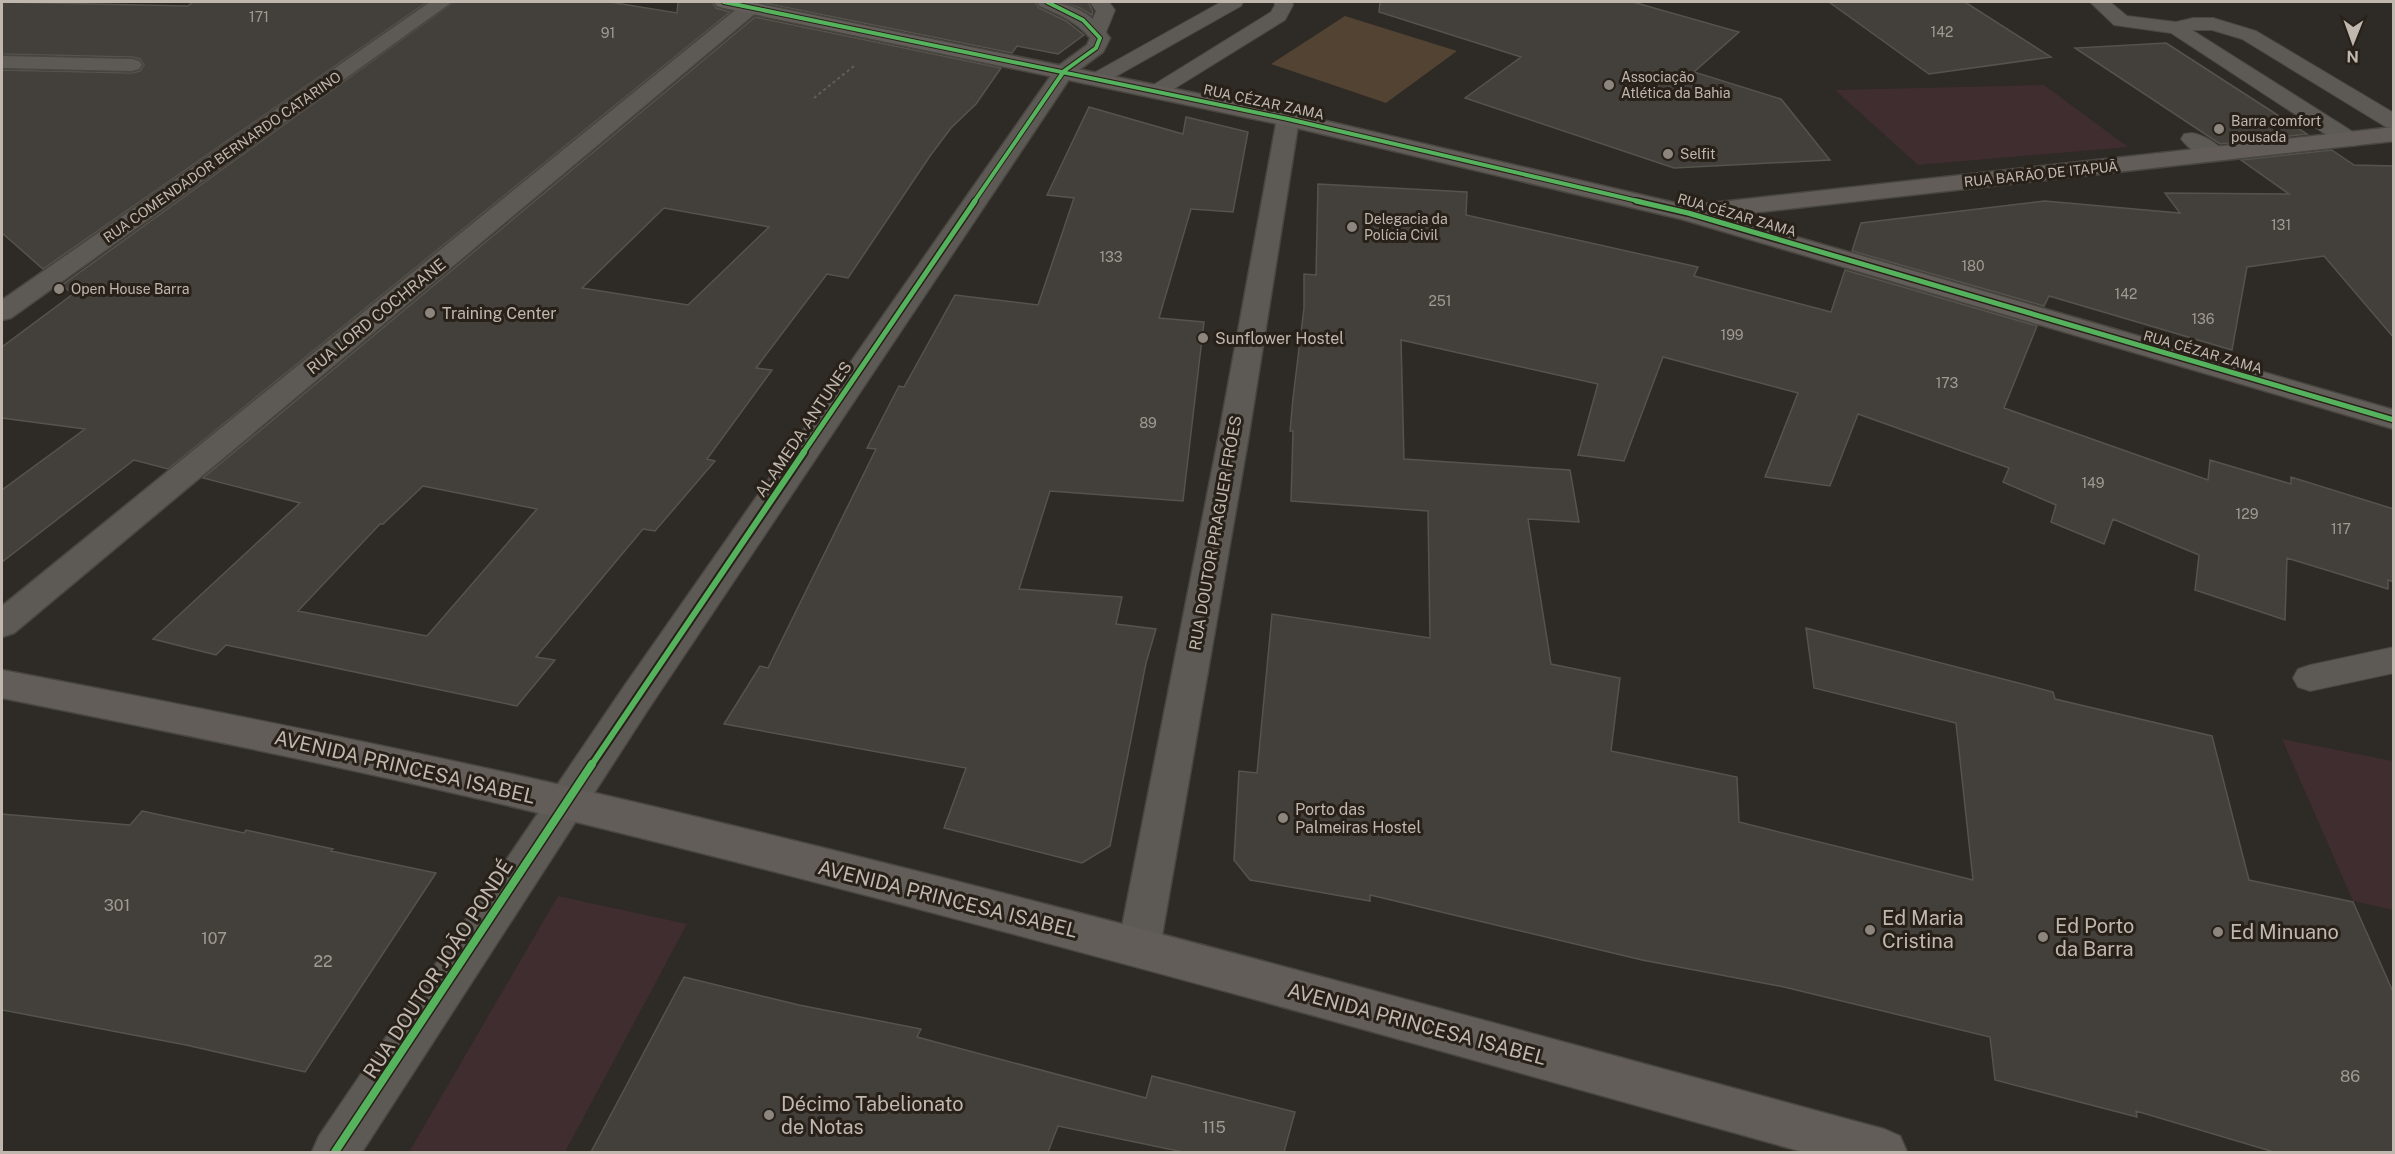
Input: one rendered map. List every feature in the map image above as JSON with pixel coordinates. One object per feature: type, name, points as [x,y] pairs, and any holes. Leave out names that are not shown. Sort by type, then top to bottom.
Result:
[{"type":"street","name":"RUA COMENDADOR BERNARDO CATARINO","points":[[2,312],[442,2]]},
{"type":"street","name":"RUA CÉZAR ZAMA","points":[[724,2],[1288,119],[1688,213],[2394,420]]},
{"type":"street","points":[[1047,2],[1083,19],[1100,38],[1096,48],[1064,71]]},
{"type":"street","name":"RUA LORD COCHRANE","points":[[2,624],[751,7]]},
{"type":"street","points":[[2,62],[132,65]]},
{"type":"street","name":"ALAMEDA ANTUNES","points":[[566,803],[1064,71]]},
{"type":"street","name":"RUA DOUTOR PRAGUER FRÓES","points":[[1139,947],[1233,440],[1288,119]]},
{"type":"street","name":"RUA BARÃO DE ITAPUÃ","points":[[1688,213],[2394,134]]},
{"type":"street","name":"AVENIDA PRINCESA ISABEL","points":[[2,684],[253,733],[566,803],[1139,947],[1884,1152]]},
{"type":"street","name":"RUA DOUTOR JOÃO PONDÉ","points":[[335,1152],[353,1129],[566,803]]},
{"type":"lane","points":[[1097,33],[1106,10],[1099,2]]},
{"type":"lane","points":[[1099,78],[1234,2]]},
{"type":"lane","points":[[1157,91],[1278,16],[1284,5],[1283,2]]},
{"type":"lane","points":[[2098,2],[2121,21],[2176,28],[2201,24],[2225,27],[2249,34],[2394,122]]},
{"type":"lane","points":[[2183,9],[2201,24]]},
{"type":"lane","points":[[2176,28],[2350,140]]},
{"type":"lane","points":[[2192,139],[2215,154]]},
{"type":"lane","points":[[2310,678],[2394,660]]},
{"type":"shaded area","points":[[1345,16],[1457,51],[1386,103],[1271,64]]},
{"type":"shaded area","points":[[2044,85],[2128,147],[1918,165],[1835,90]]},
{"type":"shaded area","points":[[2282,739],[2393,761],[2393,910],[2353,901]]},
{"type":"shaded area","points":[[558,896],[687,924],[565,1152],[409,1152]]},
{"type":"building","points":[[2,2],[188,6],[193,2],[427,2],[43,269],[2,233],[2,70],[132,73],[140,71],[144,65],[140,59],[132,57],[2,54]]},
{"type":"building","points":[[454,2],[610,2],[677,13],[678,2],[712,2],[716,8],[730,12],[168,469],[134,460],[2,562],[2,490],[85,429],[2,418],[2,347],[73,294],[62,285]]},
{"type":"building","points":[[760,2],[1035,2],[1039,8],[1066,21],[1084,35],[1058,54],[1017,46],[1012,53]]},
{"type":"building","points":[[1061,2],[1088,2],[1093,11],[1092,15],[1080,8]]},
{"type":"building","name":"Associação Atlética da Bahia","points":[[1380,2],[1633,2],[1739,32],[1694,72],[1781,99],[1830,160],[1674,168],[1465,98],[1521,57],[1379,12]]},
{"type":"building","points":[[1829,2],[1965,2],[2051,57],[1929,74]]},
{"type":"building","points":[[755,17],[1001,68],[976,104],[951,128],[930,156],[848,278],[827,274],[756,368],[772,370],[707,459],[715,461],[655,531],[643,529],[536,657],[555,660],[517,706],[226,645],[216,655],[153,639],[300,503],[203,478]],"holes":[[[664,208],[769,227],[688,305],[582,288]],[[423,486],[537,509],[427,636],[298,611],[380,524],[383,524]]]},
{"type":"building","points":[[2166,43],[2307,134],[2220,144],[2075,48]]},
{"type":"building","points":[[1089,107],[1183,134],[1186,117],[1248,132],[1233,212],[1191,209],[1159,318],[1204,322],[1183,501],[1050,491],[1019,589],[1122,597],[1116,624],[1156,629],[1146,663],[1110,846],[1082,863],[944,828],[966,768],[724,724],[760,666],[768,668],[876,449],[867,448],[899,386],[904,387],[955,295],[1038,305],[1074,198],[1047,195]]},
{"type":"building","points":[[2332,150],[2354,165],[2394,166],[2394,338],[2324,256],[2247,267],[2232,350],[2049,296],[2044,306],[1852,251],[1861,223],[2045,201],[2180,213],[2165,193],[2289,194],[2241,160]]},
{"type":"building","points":[[1318,184],[1467,192],[1466,215],[1698,267],[1694,276],[1831,312],[1845,270],[2037,326],[2004,408],[2208,480],[2210,460],[2291,484],[2291,477],[2394,509],[2394,582],[2388,580],[2388,589],[2287,558],[2285,620],[2195,590],[2199,555],[2113,519],[2104,544],[2051,522],[2056,505],[2003,482],[2009,468],[1858,414],[1830,486],[1765,477],[1798,393],[1663,357],[1624,461],[1578,455],[1598,384],[1401,340],[1404,459],[1570,470],[1579,522],[1528,519],[1551,664],[1620,678],[1611,751],[1737,777],[1739,822],[1973,880],[1956,723],[1814,688],[1806,628],[2053,692],[2055,699],[2212,736],[2249,880],[2353,902],[2394,994],[2394,1152],[2274,1152],[2136,1111],[2137,1117],[1995,1080],[1990,1037],[1784,987],[1642,960],[1370,895],[1370,901],[1250,880],[1234,860],[1239,771],[1257,773],[1272,614],[1430,638],[1428,511],[1291,501],[1293,431],[1290,431],[1304,308],[1304,274],[1316,275]]},
{"type":"building","points":[[142,811],[244,833],[246,830],[436,873],[305,1072],[186,1045],[2,1010],[2,814],[130,825]]},
{"type":"building","points":[[684,977],[799,1005],[921,1029],[917,1037],[1146,1098],[1152,1076],[1295,1112],[1284,1152],[1183,1152],[1058,1126],[1048,1152],[591,1152]]},
{"type":"cycle path","points":[[724,2],[1288,119],[1688,213],[2394,420]]},
{"type":"cycle path","points":[[335,1152],[636,698],[1064,71],[1096,48],[1100,38],[1089,25],[1047,2]]},
{"type":"place","name":"Associação Atlética da Bahia","points":[[1609,85]]},
{"type":"place","name":"Barra comfort pousada","points":[[2219,129]]},
{"type":"place","name":"Selfit","points":[[1668,154]]},
{"type":"place","name":"Delegacia da Polícia Civil","points":[[1352,227]]},
{"type":"place","name":"Open House Barra","points":[[59,289]]},
{"type":"place","name":"Training Center","points":[[430,313]]},
{"type":"place","name":"Sunflower Hostel","points":[[1203,338]]},
{"type":"place","name":"Porto das Palmeiras Hostel","points":[[1283,818]]},
{"type":"place","name":"Ed Maria Cristina","points":[[1870,930]]},
{"type":"place","name":"Ed Minuano","points":[[2218,932]]},
{"type":"place","name":"Ed Porto da Barra","points":[[2043,937]]},
{"type":"place","name":"Décimo Tabelionato de Notas","points":[[769,1115]]}]
